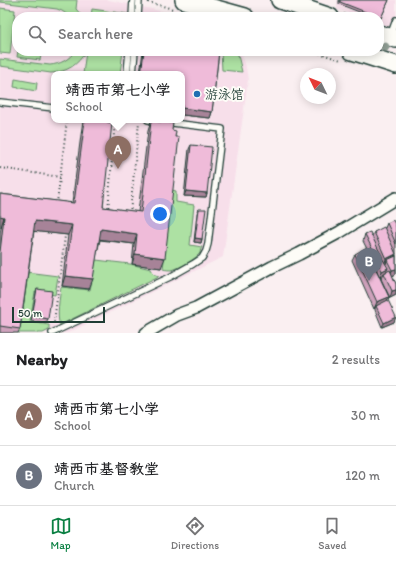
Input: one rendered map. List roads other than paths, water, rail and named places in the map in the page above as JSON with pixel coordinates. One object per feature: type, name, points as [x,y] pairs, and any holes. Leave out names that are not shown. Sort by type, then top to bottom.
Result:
[{"type":"main road","points":[[280,0],[315,12]]},
{"type":"main road","points":[[194,1],[228,12]]},
{"type":"main road","points":[[368,56],[396,65]]},
{"type":"street","points":[[146,333],[340,232],[396,198]]},
{"type":"lane","points":[[132,12],[133,0]]},
{"type":"lane","points":[[139,12],[140,0]]},
{"type":"lane","points":[[388,37],[396,20]]},
{"type":"lane","points":[[127,71],[129,56]]},
{"type":"lane","points":[[133,71],[135,56]]},
{"type":"lane","points":[[0,102],[51,108]]},
{"type":"lane","points":[[54,332],[170,277],[198,261],[202,258],[206,251],[222,129],[173,123]]},
{"type":"place","name":"游泳馆","points":[[197,94]]},
{"type":"place","name":"靖西市第七小学","points":[[118,169]]},
{"type":"place","name":"靖西市基督教堂","points":[[369,281]]}]
